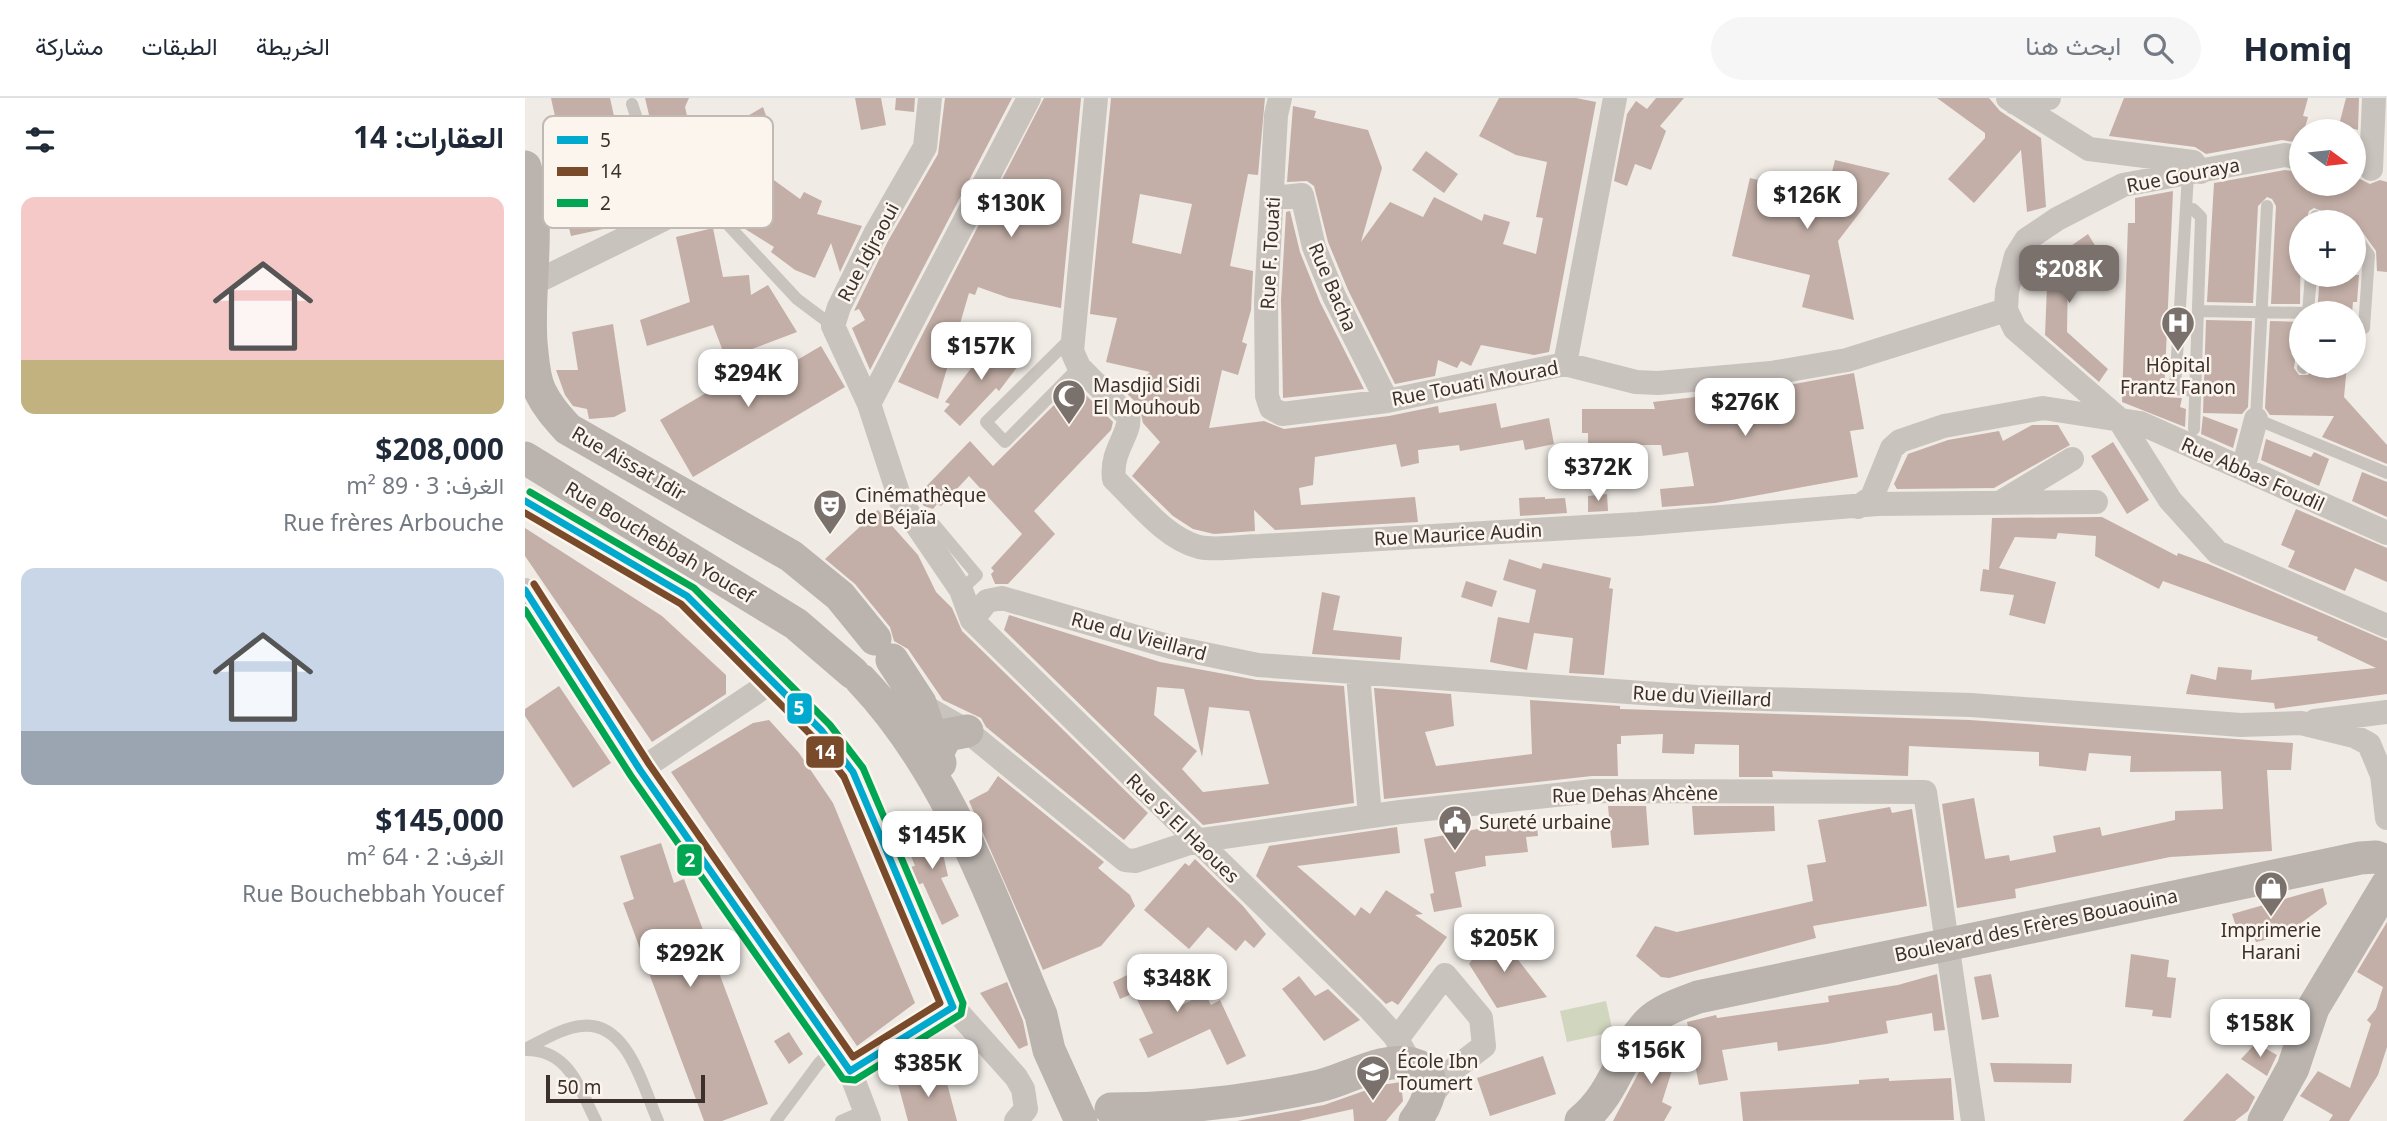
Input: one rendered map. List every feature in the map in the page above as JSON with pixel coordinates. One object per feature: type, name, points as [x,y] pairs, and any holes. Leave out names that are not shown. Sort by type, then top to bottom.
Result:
[{"type":"main road","name":"Rue Aissat Idir","points":[[525,167],[533,215],[530,285],[533,364],[538,388],[551,411],[568,429],[802,565],[840,596],[864,657]]},
{"type":"main road","name":"Rue Bouchebbah Youcef","points":[[525,458],[765,606],[864,657],[920,702],[950,803],[1041,1015],[1049,1049],[1122,1116]]},
{"type":"main road","points":[[765,606],[782,605],[796,595],[800,587],[802,565]]},
{"type":"main road","name":"Rue Bouchebbah Youcef","points":[[864,657],[950,803]]},
{"type":"main road","points":[[937,753],[947,735],[967,731]]},
{"type":"main road","points":[[2261,1116],[2293,1068],[2313,1008],[2384,858]]},
{"type":"main road","name":"Boulevard des Frères Bouaouina","points":[[1581,1121],[1613,1085],[1641,1031],[1651,1020],[1697,996],[1948,943],[2384,858]]},
{"type":"main road","points":[[1122,1116],[1320,1086],[1386,1065],[1404,1051],[1428,1078],[1422,1110]]},
{"type":"street","name":"Rue Idjraoui","points":[[869,404],[833,326],[839,307],[875,234],[925,147],[930,98]]},
{"type":"street","points":[[869,404],[1029,98]]},
{"type":"street","points":[[1079,367],[1073,359],[1072,337],[1096,98]]},
{"type":"street","name":"Rue F. Touati","points":[[1272,408],[1267,396],[1266,301],[1280,98]]},
{"type":"street","points":[[1565,364],[1615,98]]},
{"type":"street","points":[[2012,101],[2049,98]]},
{"type":"street","points":[[2371,169],[2374,98]]},
{"type":"street","points":[[2012,101],[2089,149],[2193,162],[2195,174]]},
{"type":"street","name":"Rue Gouraya","points":[[2006,310],[2016,256],[2026,240],[2057,219],[2123,185],[2289,156]]},
{"type":"street","name":"Rue Bacha","points":[[1272,198],[1302,195],[1319,259],[1387,401]]},
{"type":"street","points":[[530,285],[646,228]]},
{"type":"street","points":[[2006,310],[2015,329],[2118,418],[2171,500],[2217,552],[2387,626]]},
{"type":"street","name":"Rue Touati Mourad","points":[[1272,408],[1289,414],[1387,401],[1565,364],[1636,382],[1658,383],[1771,373],[1847,360],[2006,310]]},
{"type":"street","name":"Rue Maurice Audin","points":[[1079,367],[1128,416],[1128,428],[1115,450],[1114,479],[1172,534],[1201,548],[1638,524],[1858,507]]},
{"type":"street","points":[[2066,411],[2075,410],[2080,402],[2073,381]]},
{"type":"street","name":"Rue Si El Haoues","points":[[869,404],[901,502],[961,590],[972,620],[1195,841],[1370,1009],[1404,1051]]},
{"type":"street","points":[[1858,507],[1872,497],[1892,448],[1900,441],[1944,426],[2023,410],[2066,411],[2118,418]]},
{"type":"street","name":"Rue Abbas Foudil","points":[[2118,418],[2140,423],[2387,533]]},
{"type":"street","points":[[2243,469],[2256,419]]},
{"type":"street","points":[[2000,502],[2072,459]]},
{"type":"street","points":[[525,501],[687,596],[823,731],[853,772],[953,1007],[1023,1089],[1027,1109],[1016,1121]]},
{"type":"street","points":[[1858,507],[2096,502]]},
{"type":"street","points":[[525,590],[640,771],[850,1071],[867,1116]]},
{"type":"street","name":"Rue du Vieillard","points":[[972,620],[988,601],[1002,598],[1171,647],[1258,665],[1697,697],[1971,705],[2241,725],[2301,723],[2354,736],[2369,744],[2382,775],[2387,818]]},
{"type":"street","points":[[1358,674],[1370,816]]},
{"type":"street","points":[[640,771],[773,681]]},
{"type":"street","name":"Rue Dehas Ahcène","points":[[920,702],[967,731],[1125,860],[1147,860],[1195,841],[1370,816],[1593,792],[1925,792],[1948,943]]},
{"type":"street","points":[[2301,723],[2387,712]]},
{"type":"street","points":[[1948,943],[1973,1121]]},
{"type":"street","points":[[1404,1051],[1445,975],[1481,1018],[1484,1046],[1450,1072],[1422,1110]]},
{"type":"street","points":[[850,1071],[953,1007]]},
{"type":"lane","points":[[632,104],[636,116]]},
{"type":"lane","points":[[2195,174],[2186,209],[2175,389],[2196,391]]},
{"type":"lane","points":[[2267,206],[2256,419],[2387,473]]},
{"type":"lane","points":[[2186,209],[2193,209],[2201,217],[2194,429]]},
{"type":"lane","points":[[730,228],[797,299],[833,326]]},
{"type":"lane","points":[[2366,251],[2369,255],[2366,301]]},
{"type":"lane","points":[[2199,311],[2289,313]]},
{"type":"lane","points":[[1072,337],[986,422],[1005,442],[1079,367]]},
{"type":"lane","points":[[525,1049],[579,1026],[606,1030],[625,1049],[658,1121]]},
{"type":"lane","points":[[525,1049],[539,1050],[564,1062],[596,1121]]},
{"type":"lane","points":[[776,1121],[819,1063],[834,1049]]},
{"type":"lane","points":[[841,1121],[867,1116]]},
{"type":"green space","points":[[1606,1001],[1613,1032],[1567,1042],[1560,1011]]},
{"type":"building","points":[[551,98],[610,98],[614,116],[555,116]]},
{"type":"building","points":[[645,98],[689,98],[685,107],[687,116],[649,116]]},
{"type":"building","points":[[855,98],[881,98],[886,125],[861,130]]},
{"type":"building","points":[[896,98],[915,98],[914,112],[895,110]]},
{"type":"building","points":[[945,98],[1012,98],[870,370],[852,328],[865,320],[859,309],[854,311],[888,241],[938,154]]},
{"type":"building","points":[[1044,98],[1081,98],[1061,308],[1009,298],[978,287],[975,295],[969,293],[938,399],[898,382]]},
{"type":"building","points":[[1111,98],[1265,98],[1258,175],[1248,174],[1230,266],[1253,271],[1251,310],[1242,342],[1247,344],[1238,375],[1222,370],[1209,428],[1264,421],[1284,429],[1389,416],[1438,406],[1439,413],[1496,403],[1501,428],[1549,418],[1554,444],[1525,450],[1523,440],[1460,451],[1459,445],[1418,450],[1419,463],[1401,467],[1396,444],[1315,457],[1313,485],[1299,488],[1301,505],[1415,497],[1418,522],[1275,530],[1254,510],[1255,531],[1214,534],[1193,529],[1173,516],[1132,476],[1160,442],[1143,423],[1139,405],[1126,393],[1150,372],[1106,362],[1117,318],[1090,314]],"holes":[[[1140,194],[1192,204],[1181,254],[1132,243]]]},
{"type":"building","points":[[1499,98],[1576,98],[1596,102],[1549,352],[1534,355],[1481,345],[1471,366],[1461,361],[1457,368],[1438,360],[1435,376],[1395,384],[1348,290],[1328,242],[1314,186],[1307,181],[1287,182],[1293,106],[1316,111],[1314,118],[1368,130],[1382,168],[1361,242],[1390,202],[1423,217],[1434,197],[1482,221],[1484,214],[1510,222],[1503,244],[1536,254],[1543,218],[1536,217],[1547,162],[1516,155],[1479,136]]},
{"type":"building","points":[[1656,98],[1684,98],[1660,126],[1666,131],[1651,170],[1635,164],[1627,186],[1614,181],[1627,114],[1636,101],[1647,109]]},
{"type":"building","points":[[1937,98],[1989,98],[2000,111],[2041,138],[2046,207],[2027,212],[2021,150],[1974,203],[1948,179],[1985,138],[1985,133]]},
{"type":"building","points":[[2124,98],[2308,98],[2303,116],[2307,119],[2289,119],[2289,141],[2282,140],[2206,154],[2195,147],[2109,136]]},
{"type":"building","points":[[2346,98],[2359,98],[2358,119],[2341,119]]},
{"type":"building","points":[[763,107],[766,116],[747,116]]},
{"type":"building","points":[[1426,151],[1458,174],[1444,193],[1412,170]]},
{"type":"building","points":[[1835,160],[1890,173],[1838,241],[1854,320],[1802,307],[1810,275],[1732,256],[1750,178],[1826,196]]},
{"type":"building","points":[[2285,170],[2289,170],[2289,196],[2366,196],[2366,182],[2387,182],[2387,272],[2377,271],[2376,251],[2366,237],[2366,210],[2289,210],[2289,287],[2300,287],[2300,301],[2271,304],[2276,206],[2272,199],[2267,197],[2258,206],[2253,303],[2207,302],[2214,183]]},
{"type":"building","points":[[773,179],[800,199],[804,192],[822,201],[817,214],[862,226],[840,272],[831,243],[815,278],[795,270],[771,252],[774,247],[744,228],[773,228]]},
{"type":"building","points":[[2173,191],[2164,397],[2182,398],[2180,407],[2186,409],[2185,427],[2122,402],[2128,223],[2135,223],[2135,198]]},
{"type":"building","points":[[1290,211],[1300,252],[1320,302],[1364,389],[1283,398],[1281,300],[1286,212]]},
{"type":"building","points":[[569,228],[608,228],[571,236]]},
{"type":"building","points":[[713,228],[723,277],[749,275],[751,295],[768,285],[797,332],[726,359],[713,325],[647,346],[640,320],[690,302],[676,237]]},
{"type":"building","points":[[2088,234],[2099,252],[2068,272],[2067,332],[2108,369],[2099,382],[2045,335],[2048,262]]},
{"type":"building","points":[[2319,287],[2358,287],[2357,301],[2318,301]]},
{"type":"building","points":[[2206,320],[2252,321],[2248,407],[2242,414],[2203,413]]},
{"type":"building","points":[[2270,321],[2289,322],[2289,378],[2346,378],[2344,397],[2387,445],[2387,464],[2322,437],[2334,416],[2270,415],[2265,408]]},
{"type":"building","points":[[613,324],[626,411],[614,417],[589,419],[587,409],[573,406],[565,395],[556,370],[578,370],[572,332]]},
{"type":"building","points":[[993,340],[1021,362],[999,391],[996,388],[960,426],[944,411],[950,404],[945,402]]},
{"type":"building","points":[[821,346],[845,387],[693,477],[660,420],[718,386],[713,378],[736,365],[749,388]]},
{"type":"building","points":[[1854,373],[1864,429],[1850,431],[1858,477],[1715,503],[1662,507],[1660,489],[1694,486],[1688,452],[1663,456],[1661,445],[1588,445],[1588,433],[1582,433],[1582,409],[1655,409],[1653,402],[1773,388]]},
{"type":"building","points":[[1075,384],[1113,422],[1111,430],[1034,511],[1055,534],[1008,584],[995,584],[991,574],[994,571],[991,568],[1022,534],[969,476],[941,506],[937,504],[933,509],[924,506],[916,497],[970,441],[993,466]]},
{"type":"building","points":[[2203,416],[2238,429],[2233,448],[2201,434]]},
{"type":"building","points":[[2032,425],[2058,425],[2070,445],[1994,488],[1897,489],[1894,484],[1908,454],[1948,440],[1999,431],[2003,441]]},
{"type":"building","points":[[2266,439],[2311,457],[2314,452],[2329,459],[2319,486],[2261,460]]},
{"type":"building","points":[[2113,442],[2149,500],[2127,514],[2091,456]]},
{"type":"building","points":[[2362,472],[2387,482],[2387,517],[2352,501]]},
{"type":"building","points":[[1607,494],[1608,511],[1588,512],[1588,496]]},
{"type":"building","points":[[1519,498],[1565,498],[1567,513],[1520,516]]},
{"type":"building","points":[[2296,509],[2387,548],[2387,582],[2355,568],[2345,591],[2288,567],[2295,551],[2281,545]]},
{"type":"building","points":[[878,510],[918,555],[936,592],[952,608],[962,631],[1148,813],[1124,840],[986,727],[981,718],[943,700],[908,649],[894,641],[890,627],[855,584],[825,559]]},
{"type":"building","points":[[2102,517],[2177,556],[2178,553],[2211,565],[2387,641],[2387,694],[2275,709],[2274,703],[2186,694],[2191,674],[2216,680],[2218,667],[2252,670],[2251,680],[2376,668],[2317,640],[2318,637],[2163,581],[2159,589],[2095,556],[2096,536],[2058,533],[2056,539],[2015,537],[1999,568],[2056,582],[2045,624],[2009,615],[2014,595],[1980,591],[1983,569],[1989,570],[1992,518]]},
{"type":"building","points":[[525,528],[662,616],[726,675],[726,694],[652,742],[525,556]]},
{"type":"building","points":[[1509,559],[1541,569],[1543,563],[1611,578],[1609,588],[1613,589],[1604,675],[1569,673],[1573,638],[1534,633],[1527,670],[1490,662],[1498,617],[1529,623],[1536,590],[1503,580]]},
{"type":"building","points":[[1466,581],[1497,591],[1492,607],[1461,597]]},
{"type":"building","points":[[1322,592],[1340,596],[1333,630],[1402,637],[1400,660],[1312,654]]},
{"type":"building","points":[[1009,615],[1160,662],[1257,680],[1344,686],[1354,803],[1203,825],[1004,630]],"holes":[[[1157,687],[1184,689],[1202,757],[1209,707],[1249,711],[1269,784],[1203,792],[1182,769],[1197,751],[1154,715]]]},
{"type":"building","points":[[559,686],[611,763],[573,788],[525,716],[525,709]]},
{"type":"building","points":[[1374,688],[1451,694],[1454,726],[1425,732],[1436,766],[1532,754],[1530,700],[1620,706],[1620,709],[1970,720],[2293,743],[2291,770],[2267,770],[2272,851],[2170,857],[2015,889],[2016,898],[1957,908],[1942,804],[1974,798],[1985,859],[2009,855],[2010,861],[2056,852],[2053,836],[2100,827],[2102,836],[2175,820],[2175,811],[2223,809],[2221,771],[2130,772],[2131,756],[2089,753],[2086,771],[2039,766],[2039,752],[1909,746],[1908,776],[1772,771],[1773,777],[1739,777],[1739,745],[1695,744],[1694,754],[1662,753],[1663,734],[1621,736],[1621,744],[1617,744],[1618,776],[1592,776],[1384,799]]},
{"type":"building","points":[[769,720],[799,753],[833,803],[915,1003],[857,1046],[671,772],[753,723]]},
{"type":"building","points":[[998,776],[1104,862],[1098,868],[1130,895],[1135,906],[1101,946],[1043,970],[969,801],[988,791]]},
{"type":"building","points":[[1608,806],[1646,806],[1649,845],[1612,848]]},
{"type":"building","points":[[1692,806],[1774,806],[1775,831],[1694,835]]},
{"type":"building","points":[[1890,807],[1892,813],[1912,809],[1927,906],[1813,926],[1816,938],[1669,978],[1661,977],[1636,956],[1655,926],[1677,932],[1813,901],[1807,865],[1826,862],[1818,820]]},
{"type":"building","points":[[1536,818],[1538,836],[1526,837],[1528,852],[1485,856],[1486,866],[1455,872],[1462,907],[1434,912],[1430,894],[1434,893],[1424,839]]},
{"type":"building","points":[[936,826],[947,852],[943,854],[948,876],[941,878],[959,916],[942,925],[923,883],[917,885],[910,867],[915,866],[905,841]]},
{"type":"building","points":[[1397,827],[1400,853],[1297,866],[1355,916],[1361,907],[1370,914],[1386,890],[1423,914],[1415,915],[1447,937],[1398,1005],[1392,1001],[1386,1004],[1256,876],[1269,846]]},
{"type":"building","points":[[661,843],[674,883],[684,879],[768,1104],[722,1121],[704,1121],[623,903],[634,899],[620,856]]},
{"type":"building","points":[[1195,859],[1243,906],[1266,934],[1254,948],[1245,940],[1236,951],[1208,927],[1189,949],[1144,910],[1185,863],[1189,866]]},
{"type":"building","name":"Imprimerie Harani","points":[[2323,888],[2327,904],[2301,923],[2302,931],[2256,942],[2252,932],[2238,933],[2232,914]]},
{"type":"building","points":[[2387,922],[2387,1047],[2378,1075],[2349,1121],[2329,1121],[2333,1115],[2300,1096],[2318,1071],[2350,1088],[2371,1024],[2367,1020],[2376,1009],[2383,987],[2357,972]]},
{"type":"building","points":[[1494,929],[1547,997],[1497,1008],[1469,964]]},
{"type":"building","points":[[2131,954],[2169,960],[2167,977],[2176,978],[2171,1018],[2152,1016],[2153,1010],[2125,1007]]},
{"type":"building","points":[[1160,959],[1182,1005],[1205,993],[1211,1005],[1220,1000],[1246,1056],[1227,1065],[1210,1029],[1148,1058],[1139,1039],[1153,1033],[1134,993],[1120,999],[1113,982]]},
{"type":"building","points":[[1937,974],[1945,1030],[1934,1031],[1932,1013],[1886,1021],[1888,1033],[1827,1044],[1778,1051],[1777,1042],[1722,1050],[1728,1080],[1699,1085],[1687,1022],[1716,1015],[1717,1018],[1829,1002],[1828,996],[1898,985]]},
{"type":"building","points":[[1991,974],[1999,1017],[1982,1020],[1974,977]]},
{"type":"building","points":[[1299,976],[1315,996],[1328,989],[1360,1020],[1324,1041],[1282,989]]},
{"type":"building","points":[[1007,982],[1023,1021],[1028,1045],[1019,1049],[980,993]]},
{"type":"building","points":[[789,1032],[803,1054],[789,1064],[774,1041]]},
{"type":"building","points":[[1663,1036],[1681,1042],[1662,1102],[1672,1107],[1664,1121],[1613,1121],[1648,1055]]},
{"type":"building","points":[[2256,1043],[2277,1055],[2267,1076],[2241,1059]]},
{"type":"building","points":[[1543,1056],[1556,1094],[1490,1116],[1477,1078]]},
{"type":"building","points":[[1990,1063],[2072,1064],[2071,1083],[1994,1082]]},
{"type":"building","points":[[944,1072],[957,1121],[908,1121],[898,1084]]},
{"type":"building","points":[[2227,1073],[2255,1097],[2248,1111],[2235,1121],[2183,1121]]},
{"type":"building","points":[[1889,1078],[1889,1081],[1951,1078],[1954,1120],[1743,1121],[1740,1092],[1859,1084],[1859,1080]]},
{"type":"building","name":"École Ibn Toumert","points":[[1401,1082],[1403,1101],[1386,1121],[1354,1121],[1353,1109],[1299,1121],[1237,1121],[1324,1105],[1381,1085]]},
{"type":"transit line","name":"2","points":[[525,610],[631,776],[843,1079],[855,1080],[961,1014],[963,1003],[863,768],[830,725],[694,588],[530,492]]},
{"type":"transit line","name":"5","points":[[525,501],[687,596],[822,731],[853,772],[953,1007],[850,1071],[640,770],[525,590]]},
{"type":"transit line","name":"14","points":[[525,513],[681,604],[814,738],[844,777],[940,1003],[853,1057],[649,764],[534,584]]},
{"type":"place","name":"Hôpital Frantz Fanon","points":[[2178,353]]},
{"type":"place","name":"Masdjid Sidi El Mouhoub","points":[[1069,426]]},
{"type":"place","name":"Cinémathèque de Béjaïa","points":[[830,536]]},
{"type":"place","name":"Sureté urbaine","points":[[1455,852]]},
{"type":"place","name":"Imprimerie Harani","points":[[2271,918]]},
{"type":"place","name":"École Ibn Toumert","points":[[1373,1102]]}]
